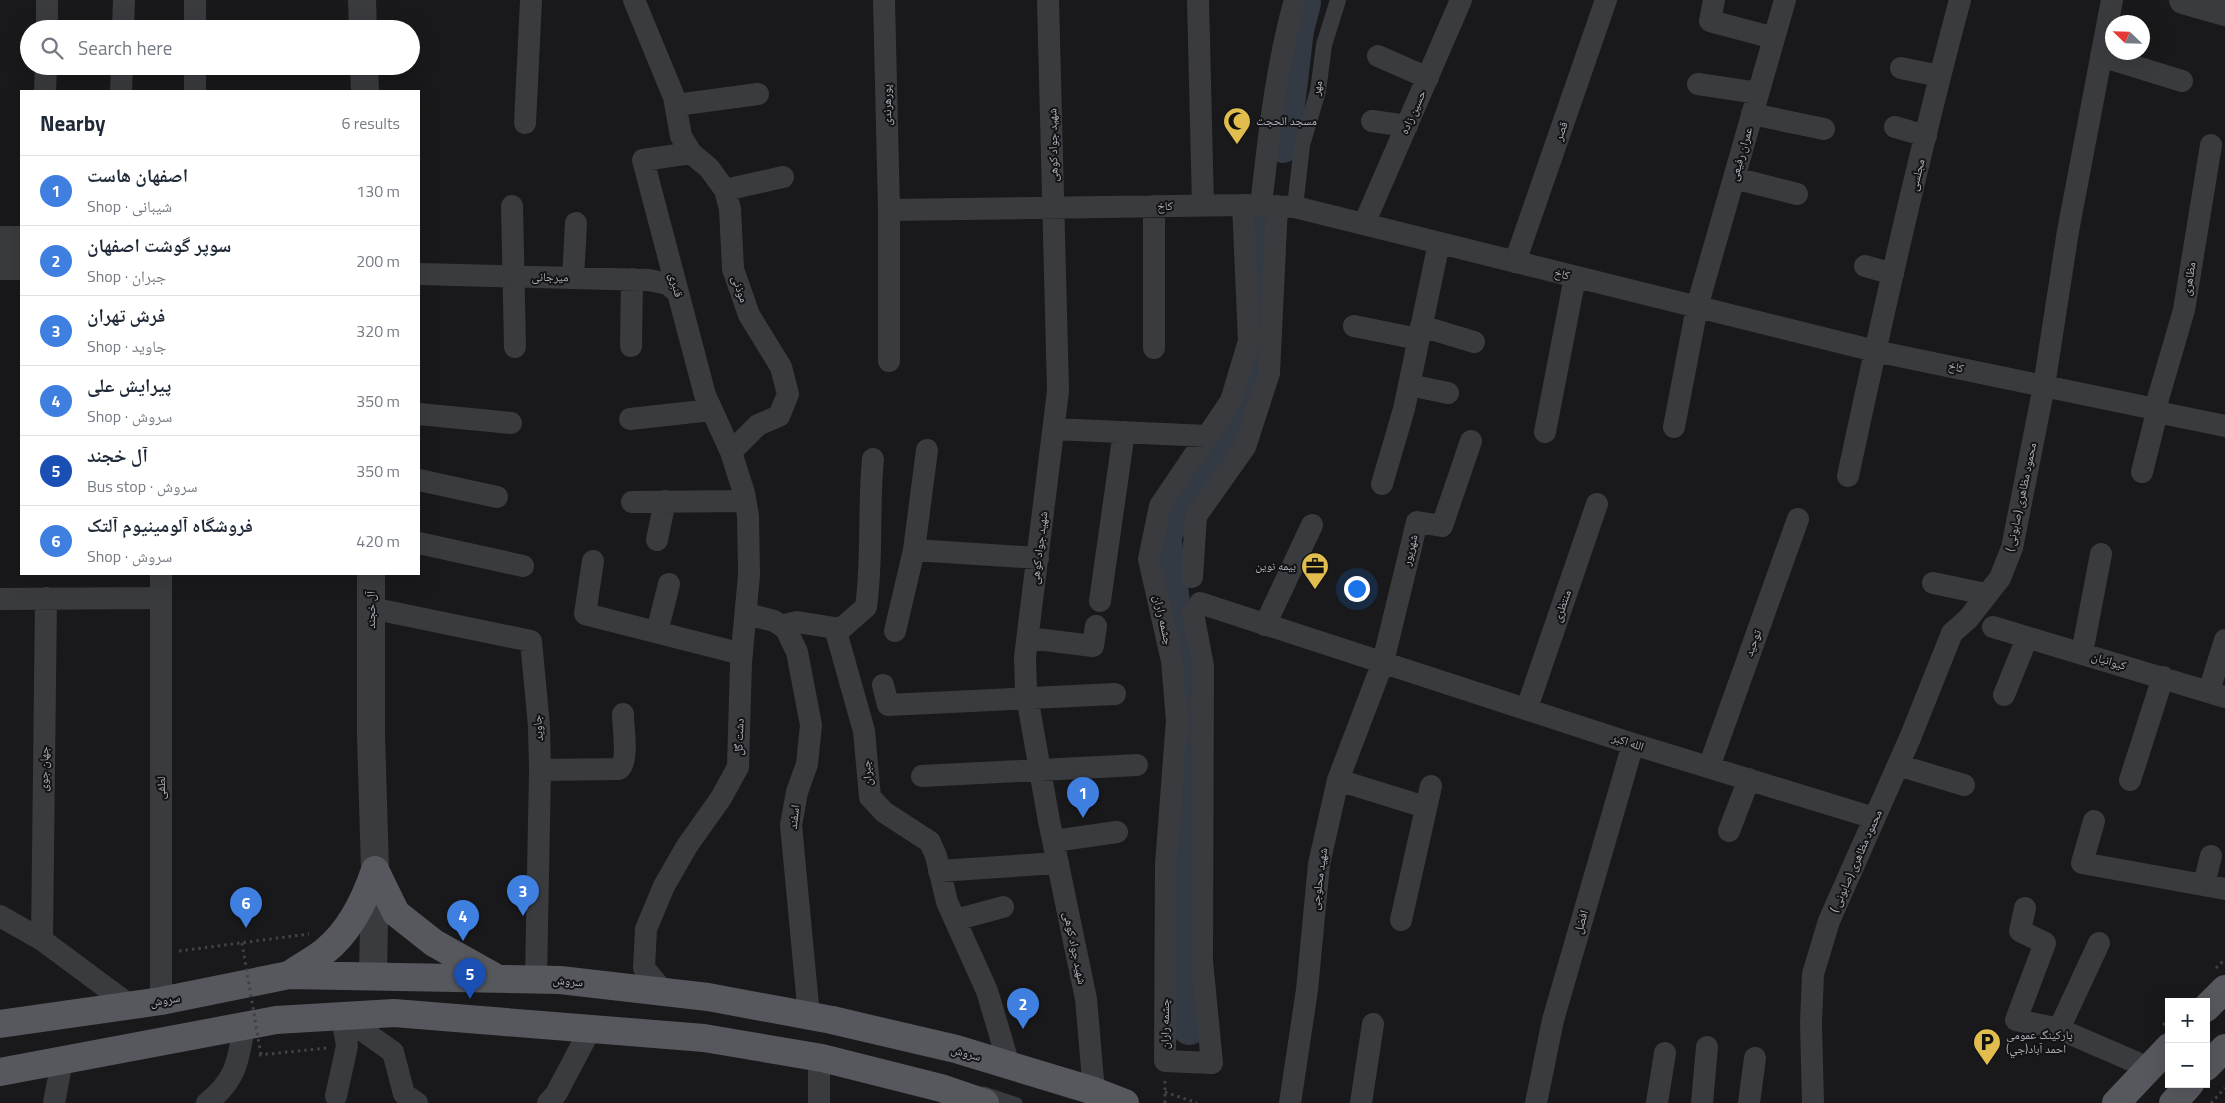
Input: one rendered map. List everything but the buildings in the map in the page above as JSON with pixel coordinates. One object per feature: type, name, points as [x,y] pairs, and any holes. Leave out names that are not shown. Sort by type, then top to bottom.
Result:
[{"type":"main road","points":[[288,975],[325,951],[344,929],[365,898],[375,870]]},
{"type":"main road","points":[[375,870],[396,912],[434,943],[497,978]]},
{"type":"main road","name":"سروش","points":[[0,1024],[161,1001],[288,975],[386,975],[560,980],[708,998],[809,1016],[956,1049],[1125,1103]]},
{"type":"main road","points":[[386,975],[387,1014]]},
{"type":"main road","points":[[2210,1004],[2225,988]]},
{"type":"main road","points":[[2,1072],[276,1020],[387,1014],[704,1038],[819,1057],[939,1096],[985,1103]]},
{"type":"main road","points":[[2210,1064],[2225,1048]]},
{"type":"main road","points":[[2116,1103],[2165,1051]]},
{"type":"main road","points":[[2173,1103],[2186,1088]]},
{"type":"street","points":[[46,20],[47,0]]},
{"type":"street","points":[[123,20],[124,0]]},
{"type":"street","points":[[195,0],[195,20]]},
{"type":"street","points":[[362,0],[363,20]]},
{"type":"street","points":[[524,123],[531,0]]},
{"type":"street","name":"موذنی","points":[[634,0],[676,105],[681,136],[691,153],[709,168],[725,190],[730,209],[733,269],[749,315],[780,367],[788,394],[779,416],[758,424],[731,452]]},
{"type":"street","name":"پورهرندی","points":[[884,0],[889,210],[889,362]]},
{"type":"street","name":"شهید جواد کوهی","points":[[1048,0],[1058,390],[1025,658],[1028,698],[1040,770],[1086,999],[1086,1089]]},
{"type":"street","points":[[1198,0],[1203,205]]},
{"type":"street","points":[[1192,577],[1196,516],[1244,447],[1269,373],[1269,206],[1276,83],[1286,32],[1295,0]]},
{"type":"street","name":"مهر","points":[[1269,206],[1302,145],[1318,91],[1324,45],[1338,0]]},
{"type":"street","name":"حسین زاده","points":[[1364,224],[1461,0]]},
{"type":"street","name":"قصر","points":[[1515,262],[1606,0]]},
{"type":"street","points":[[1714,0],[1710,21],[1774,38]]},
{"type":"street","name":"عمران رفیعی","points":[[1674,427],[1696,307],[1785,0]]},
{"type":"street","name":"مجلسی","points":[[1848,476],[1892,274],[1960,0]]},
{"type":"street","name":"محمود مظاهری (صابونی )","points":[[1813,1103],[1811,1024],[1813,974],[1829,921],[1898,765],[1952,634],[1968,619],[2000,578],[2012,548],[2044,386],[2068,231],[2112,0]]},
{"type":"street","points":[[2183,0],[2225,12]]},
{"type":"street","points":[[1378,56],[1428,78]]},
{"type":"street","points":[[2101,56],[2182,81]]},
{"type":"street","points":[[1901,68],[1940,76]]},
{"type":"street","points":[[45,90],[46,75]]},
{"type":"street","points":[[121,90],[122,75]]},
{"type":"street","points":[[195,75],[195,90]]},
{"type":"street","points":[[364,75],[365,90]]},
{"type":"street","points":[[1698,84],[1824,129]]},
{"type":"street","points":[[676,105],[758,94]]},
{"type":"street","points":[[1372,121],[1407,126]]},
{"type":"street","points":[[1895,127],[1926,136]]},
{"type":"street","name":"مظاهری","points":[[2142,472],[2156,410],[2184,310],[2211,146]]},
{"type":"street","name":"قنبری","points":[[691,153],[643,160],[705,395],[731,452]]},
{"type":"street","points":[[725,190],[783,177]]},
{"type":"street","points":[[1734,178],[1797,194]]},
{"type":"street","name":"کاخ","points":[[889,210],[1203,205],[1269,206],[1364,224],[1875,351],[2225,425]]},
{"type":"street","points":[[512,206],[515,276],[515,347]]},
{"type":"street","points":[[1154,206],[1154,348]]},
{"type":"street","name":"چشمه راران","points":[[1197,608],[1203,666],[1202,961],[1212,1063],[1165,1061],[1166,864],[1177,720],[1172,661],[1149,559],[1160,506],[1231,400],[1248,341],[1269,206]]},
{"type":"street","points":[[573,278],[576,223]]},
{"type":"street","points":[[0,240],[20,240]]},
{"type":"street","points":[[1382,484],[1409,385],[1439,243]]},
{"type":"street","points":[[0,266],[20,266]]},
{"type":"street","points":[[1865,266],[1892,274]]},
{"type":"street","name":"میرجانی","points":[[420,274],[649,280],[668,284],[678,293]]},
{"type":"street","points":[[1545,432],[1575,277]]},
{"type":"street","points":[[631,346],[632,279]]},
{"type":"street","points":[[1354,326],[1420,332],[1474,342]]},
{"type":"street","points":[[1409,385],[1448,393]]},
{"type":"street","points":[[630,419],[711,410]]},
{"type":"street","points":[[420,414],[511,423]]},
{"type":"street","points":[[1054,429],[1207,436]]},
{"type":"street","points":[[1100,601],[1124,432]]},
{"type":"street","name":"شهریور","points":[[1383,662],[1417,522],[1442,526],[1471,441]]},
{"type":"street","points":[[895,631],[914,550],[927,450]]},
{"type":"street","name":"دشت گل","points":[[664,992],[644,968],[646,929],[664,886],[687,846],[721,798],[738,766],[742,654],[747,614],[749,536],[745,501],[731,452]]},
{"type":"street","points":[[747,614],[774,621],[782,626],[797,622],[842,628],[866,607],[871,573],[870,486],[873,459]]},
{"type":"street","points":[[420,480],[497,497]]},
{"type":"street","points":[[657,540],[665,501]]},
{"type":"street","points":[[632,502],[745,501]]},
{"type":"street","name":"منتظری","points":[[1527,708],[1596,504]]},
{"type":"street","name":"توحید","points":[[1708,767],[1798,520]]},
{"type":"street","points":[[1265,625],[1312,525]]},
{"type":"street","points":[[420,544],[522,566]]},
{"type":"street","points":[[914,550],[1038,558]]},
{"type":"street","points":[[2082,653],[2101,554]]},
{"type":"street","points":[[593,561],[585,614],[742,654]]},
{"type":"street","name":"لطفی","points":[[161,575],[161,1001]]},
{"type":"street","name":"آل خجند","points":[[371,575],[375,870],[386,975]]},
{"type":"street","points":[[1933,583],[1986,594]]},
{"type":"street","points":[[657,632],[669,584]]},
{"type":"street","points":[[0,598],[161,598]]},
{"type":"street","name":"جهان جوی","points":[[42,940],[46,598]]},
{"type":"street","name":"جاوید","points":[[371,608],[530,641],[539,726],[540,770],[536,979]]},
{"type":"street","name":"الله اکبر","points":[[1197,608],[1265,625],[1527,708],[1633,744],[1874,818]]},
{"type":"street","name":"اسفند","points":[[782,626],[786,629],[797,652],[811,725],[807,764],[798,792],[791,825],[809,1016]]},
{"type":"street","points":[[1028,638],[1093,646],[1096,626]]},
{"type":"street","name":"کیوانیان","points":[[1993,627],[2217,694]]},
{"type":"street","name":"جبران","points":[[835,628],[864,731],[870,797],[884,812],[930,842],[936,856],[947,902],[988,990],[1009,1066]]},
{"type":"street","points":[[2004,696],[2027,638]]},
{"type":"street","points":[[2217,694],[2225,640]]},
{"type":"street","name":"شهید محلوجی","points":[[1290,1103],[1307,990],[1319,864],[1338,780],[1383,662]]},
{"type":"street","points":[[2130,780],[2163,677]]},
{"type":"street","points":[[883,685],[888,706],[1114,694]]},
{"type":"street","points":[[540,770],[619,770],[623,766],[624,758],[623,714]]},
{"type":"street","name":"افضل","points":[[1536,1103],[1553,1020],[1633,744]]},
{"type":"street","points":[[922,776],[1136,765]]},
{"type":"street","points":[[1898,765],[1964,784]]},
{"type":"street","points":[[1729,831],[1749,779]]},
{"type":"street","points":[[1338,780],[1428,796],[1401,920]]},
{"type":"street","points":[[2094,821],[2080,866],[2214,886],[2211,856]]},
{"type":"street","points":[[939,871],[1056,852],[1117,832]]},
{"type":"street","points":[[955,920],[1003,907]]},
{"type":"street","points":[[2025,908],[2020,931],[2045,943],[2016,1020],[2059,1029],[2150,1068]]},
{"type":"street","points":[[0,916],[42,940],[130,1006]]},
{"type":"street","points":[[2059,1029],[2100,943]]},
{"type":"street","points":[[336,1096],[347,1046],[342,1016]]},
{"type":"street","points":[[342,1016],[393,1052],[404,1094],[417,1103]]},
{"type":"street","points":[[1361,1103],[1373,1024]]},
{"type":"street","points":[[207,1103],[222,1091],[238,1065],[244,1027]]},
{"type":"street","points":[[548,1103],[556,1094],[591,1028]]},
{"type":"street","points":[[1702,1103],[1707,1046]]},
{"type":"street","points":[[1657,1103],[1665,1053]]},
{"type":"street","points":[[819,1057],[819,1103]]},
{"type":"street","points":[[1749,1103],[1755,1058]]},
{"type":"street","points":[[54,1103],[62,1061]]},
{"type":"lane","points":[[386,975],[414,985],[558,988],[703,1005],[808,1023],[978,1066],[1067,1092],[1086,1089]]},
{"type":"lane","points":[[387,1014],[414,1006],[462,1008],[704,1028],[818,1047],[941,1078],[1017,1103]]},
{"type":"path","points":[[161,953],[344,929]]},
{"type":"path","points":[[242,943],[261,1054]]},
{"type":"path","points":[[239,1058],[261,1054],[347,1046]]},
{"type":"path","points":[[2211,1103],[2225,1088]]},
{"type":"path","points":[[1165,1092],[1197,1103]]},
{"type":"waterway","points":[[1283,146],[1297,30],[1304,3]]},
{"type":"waterway","points":[[1189,1028],[1183,896],[1189,798],[1190,722],[1184,651],[1173,602],[1164,535],[1194,491],[1226,453],[1243,425],[1257,378],[1266,228]]},
{"type":"place","name":"مسجد الحجت","points":[[1237,145]]},
{"type":"place","name":"بیمه نوین","points":[[1315,590]]},
{"type":"place","name":"اصفهان هاست","points":[[1083,818]]},
{"type":"place","name":"فرش تهران","points":[[523,916]]},
{"type":"place","name":"فروشگاه آلومینیوم آلتک","points":[[246,928]]},
{"type":"place","name":"پیرایش علی","points":[[463,941]]},
{"type":"place","name":"آل خجند","points":[[470,999]]},
{"type":"place","name":"سوپر گوشت اصفهان","points":[[1023,1029]]},
{"type":"place","name":"پارکینگ عمومی احمد آباد(جي)","points":[[1987,1066]]}]
